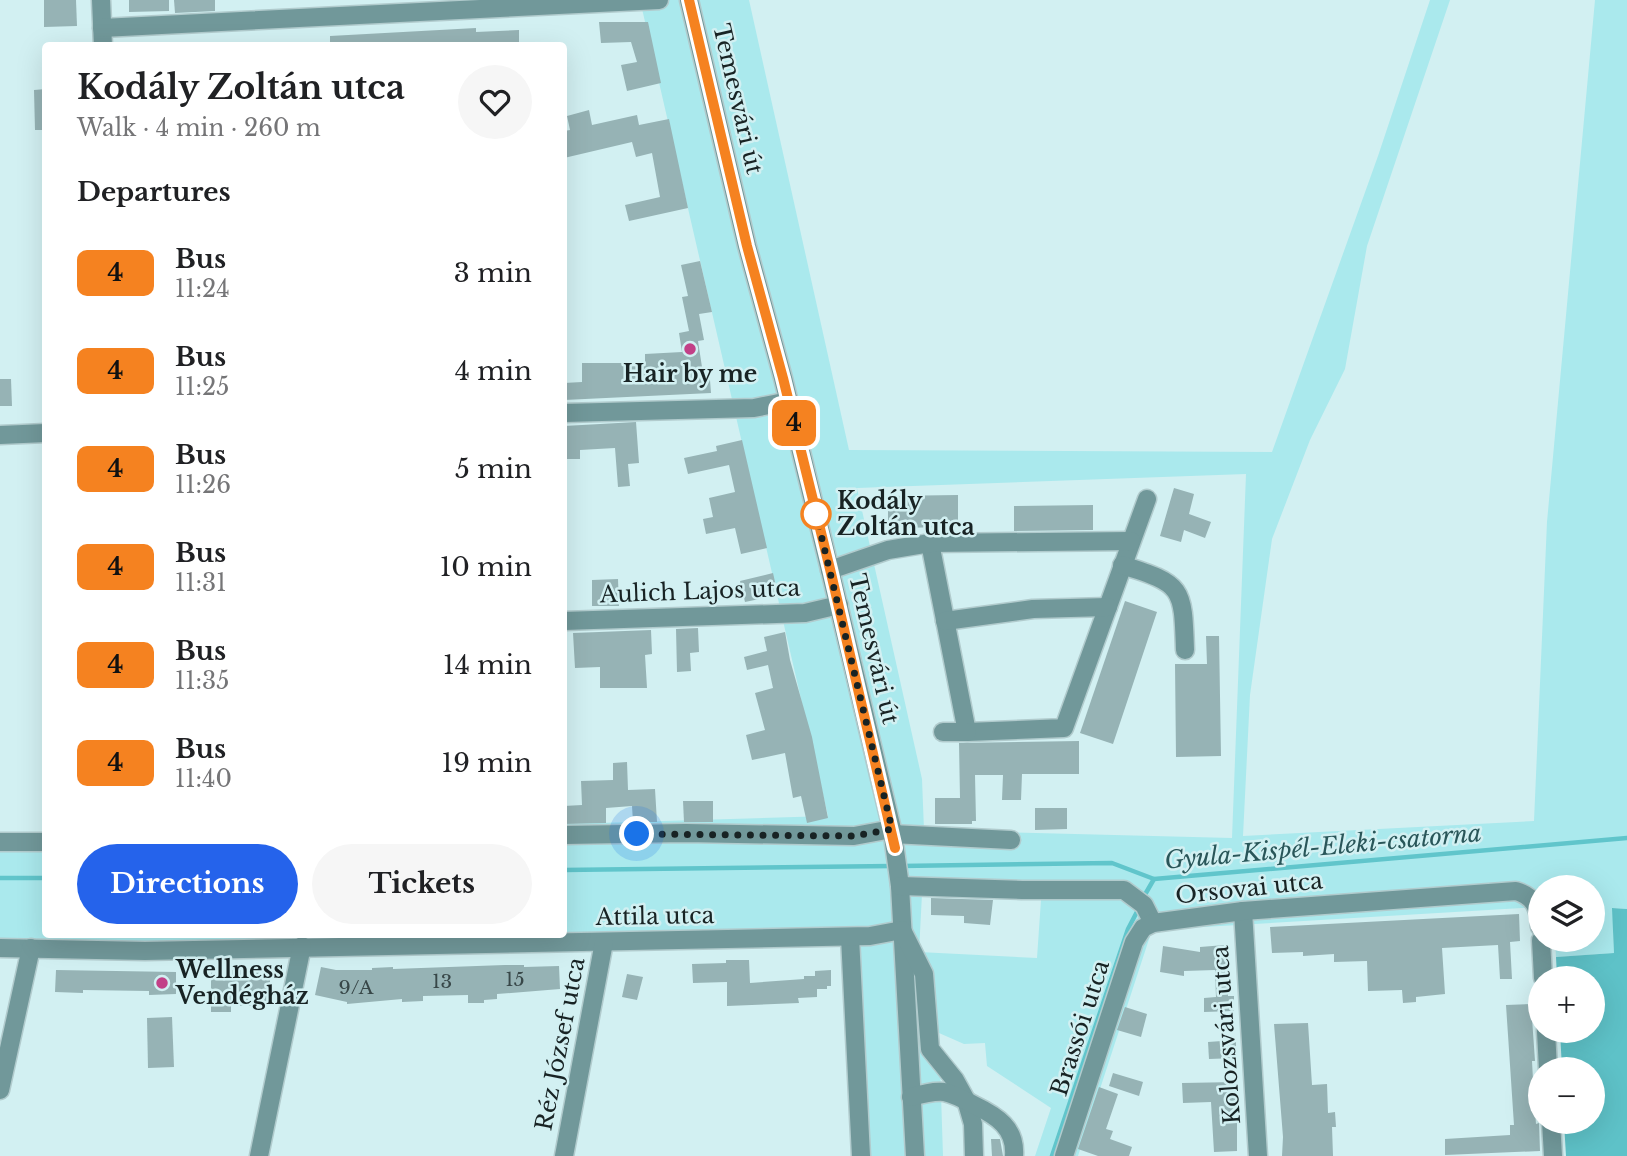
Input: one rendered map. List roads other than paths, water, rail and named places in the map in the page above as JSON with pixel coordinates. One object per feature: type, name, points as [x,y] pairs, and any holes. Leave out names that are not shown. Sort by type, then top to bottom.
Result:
[{"type":"street","points":[[101,0],[102,37],[659,0]]},
{"type":"street","name":"Temesvári út","points":[[689,0],[747,246],[789,401],[830,569],[893,837],[900,882],[915,1156]]},
{"type":"street","points":[[567,413],[754,408],[789,401]]},
{"type":"street","points":[[0,435],[42,433]]},
{"type":"street","points":[[943,732],[1065,728],[1147,499]]},
{"type":"street","points":[[830,569],[888,550],[930,543],[1131,541]]},
{"type":"street","points":[[930,543],[967,732]]},
{"type":"street","points":[[1122,565],[1160,577],[1175,589],[1184,610],[1185,650]]},
{"type":"street","name":"Aulich Lajos utca","points":[[567,621],[805,613],[838,605]]},
{"type":"street","points":[[946,621],[1033,609],[1108,607]]},
{"type":"street","points":[[567,835],[686,833],[1011,840]]},
{"type":"street","points":[[0,842],[42,842]]},
{"type":"street","name":"Orsovai utca","points":[[900,882],[1022,890],[1125,890],[1140,902],[1153,923],[1242,911],[1516,891],[1528,897]]},
{"type":"street","name":"Kolozsvári utca","points":[[1242,911],[1258,1156]]},
{"type":"street","name":"Brassói utca","points":[[1064,1156],[1134,942],[1143,928],[1153,923]]},
{"type":"street","points":[[902,930],[924,974],[930,1049],[955,1080],[966,1100],[973,1124],[974,1156]]},
{"type":"street","name":"Attila utca","points":[[0,948],[145,951],[604,942],[850,937],[902,930]]},
{"type":"street","points":[[850,937],[861,1156]]},
{"type":"street","name":"Réz József utca","points":[[564,1156],[604,942]]},
{"type":"street","points":[[259,1156],[302,946]]},
{"type":"street","points":[[0,1090],[31,948]]},
{"type":"street","points":[[911,1097],[933,1092],[946,1093],[995,1115],[1013,1137],[1014,1156]]},
{"type":"street","points":[[1552,1134],[1553,1156]]},
{"type":"waterway","name":"Gyula-Kispél-Eleki-csatorna","points":[[901,866],[1112,863],[1154,879],[1627,838]]},
{"type":"waterway","name":"Gyula-Kispél-Eleki-csatorna","points":[[567,870],[892,866]]},
{"type":"waterway","name":"Gyula-Kispél-Eleki-csatorna","points":[[0,878],[42,878]]},
{"type":"waterway","points":[[1143,898],[1154,879]]},
{"type":"waterway","points":[[1052,1156],[1128,929],[1140,906]]},
{"type":"place","name":"Hair by me","points":[[690,349]]},
{"type":"place","name":"Kodály Zoltán utca","points":[[816,514]]},
{"type":"place","name":"Wellness Vendégház","points":[[162,983]]}]
